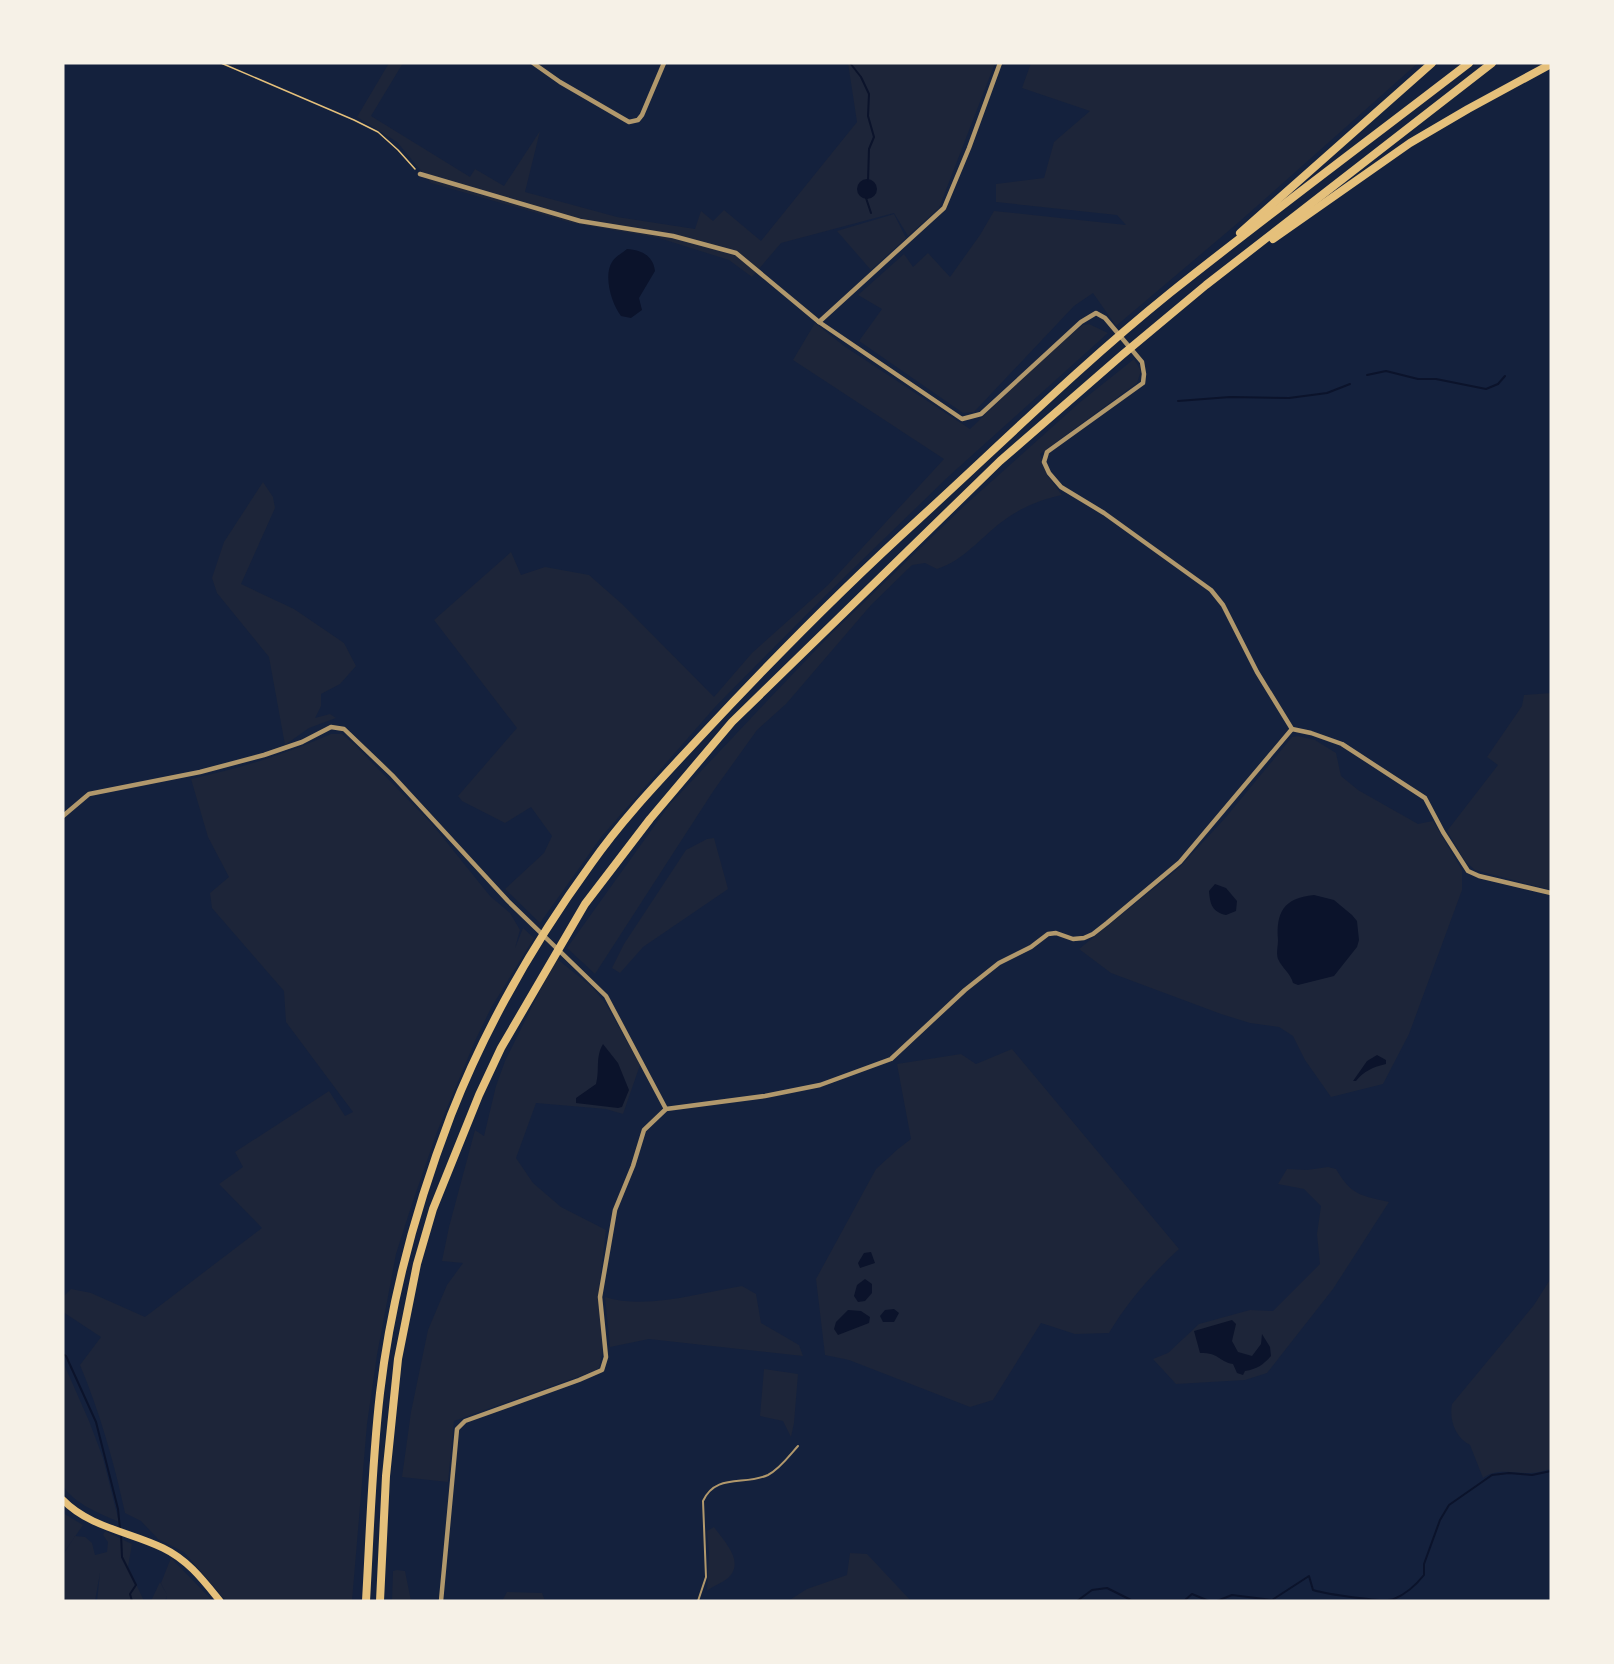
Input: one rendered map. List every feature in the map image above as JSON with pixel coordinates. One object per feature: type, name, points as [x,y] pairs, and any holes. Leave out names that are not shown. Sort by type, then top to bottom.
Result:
[{"type":"highway","points":[[364,1601],[380,1388],[400,1278],[412,1232],[435,1158],[469,1074],[496,1018],[548,926],[593,860],[653,788],[773,660],[865,568],[1107,346],[1170,294],[1431,63]]},
{"type":"highway","points":[[1170,294],[1469,63]]},
{"type":"highway","points":[[381,1601],[390,1425],[398,1359],[417,1264],[433,1209],[479,1095],[501,1048],[585,904],[650,819],[732,722],[1000,461],[1206,285],[1492,63]]},
{"type":"highway","points":[[1206,285],[1410,143],[1551,64]]},
{"type":"main road","points":[[63,1500],[80,1514],[165,1549],[182,1559],[193,1568],[220,1601]]},
{"type":"street","points":[[533,63],[625,121],[634,122],[642,115],[664,63]]},
{"type":"street","points":[[819,322],[944,208],[1000,63]]},
{"type":"street","points":[[420,174],[580,221],[673,236],[736,253],[819,322],[962,419],[981,414],[1081,322],[1096,313],[1105,318],[1142,362],[1143,383],[1047,452],[1044,462],[1049,473],[1061,487],[1104,513],[1211,590],[1223,605],[1257,672],[1292,729],[1342,744],[1425,798],[1468,871],[1479,876],[1551,893]]},
{"type":"street","points":[[63,816],[88,794],[211,769],[302,742],[331,727],[344,729],[392,775],[508,901],[606,996],[666,1108]]},
{"type":"street","points":[[441,1601],[457,1430],[465,1421],[602,1370],[606,1357],[600,1297],[615,1210],[633,1166],[644,1130],[666,1108],[765,1096],[820,1085],[891,1059],[965,990],[999,963],[1031,947],[1048,934],[1056,933],[1073,939],[1093,934],[1180,862],[1292,729]]},
{"type":"lane","points":[[698,1601],[706,1577],[703,1502],[708,1490],[719,1484],[751,1480],[769,1474],[783,1463],[798,1446]]},
{"type":"path","points":[[221,63],[378,132],[420,174]]},
{"type":"shaded area","points":[[389,63],[403,63],[371,116],[470,177],[475,169],[504,186],[540,131],[525,192],[617,217],[695,229],[701,211],[713,221],[724,210],[761,241],[857,122],[848,63],[995,63],[939,208],[908,236],[894,213],[781,243],[752,277],[729,260],[659,238],[572,223],[431,183],[397,142],[357,117]]},
{"type":"shaded area","points":[[1031,63],[1418,63],[1239,222],[1116,326],[1093,293],[1074,306],[974,412],[963,413],[859,341],[882,309],[858,295],[904,254],[913,267],[928,253],[950,277],[994,211],[1126,225],[1117,215],[996,202],[996,184],[1044,178],[1054,142],[1090,111],[1022,88]]},
{"type":"shaded area","points":[[867,179],[874,182],[877,189],[874,196],[867,199],[860,196],[857,189],[860,182]]},
{"type":"shaded area","points":[[894,214],[906,238],[871,270],[837,231]]},
{"type":"shaded area","points":[[627,249],[646,254],[652,261],[655,271],[639,298],[642,310],[631,318],[621,316],[618,311],[612,298],[608,275],[612,262]]},
{"type":"shaded area","points":[[815,323],[844,346],[970,429],[1061,342],[1083,325],[1089,324],[1108,333],[949,476],[716,706],[602,836],[540,923],[505,889],[544,853],[552,836],[531,807],[505,823],[462,801],[458,796],[517,728],[434,620],[511,552],[521,575],[545,567],[589,575],[622,604],[714,697],[752,653],[828,585],[944,459],[793,360]]},
{"type":"shaded area","points":[[1134,359],[1141,371],[1137,383],[1040,454],[1047,475],[1062,495],[1048,498],[1016,512],[947,565],[937,569],[925,563],[912,565],[871,605],[786,704],[757,730],[714,790],[595,974],[567,948],[670,804],[831,634],[964,506],[1079,403]]},
{"type":"shaded area","points":[[263,482],[273,497],[275,508],[241,584],[294,609],[344,643],[356,666],[340,684],[321,694],[321,706],[315,718],[330,714],[336,718],[309,728],[285,745],[269,657],[217,593],[212,578],[224,542]]},
{"type":"shaded area","points":[[1551,693],[1551,890],[1475,870],[1465,861],[1447,831],[1498,765],[1487,757],[1522,706],[1524,695]]},
{"type":"shaded area","points":[[331,734],[342,734],[354,744],[432,824],[490,896],[510,913],[520,930],[515,948],[523,928],[534,938],[491,1008],[475,1041],[437,1132],[396,1254],[367,1424],[352,1601],[226,1601],[184,1552],[158,1539],[141,1521],[125,1513],[106,1438],[80,1365],[101,1337],[63,1312],[63,1297],[71,1289],[91,1293],[145,1317],[262,1228],[219,1184],[243,1167],[235,1152],[329,1091],[345,1116],[353,1112],[286,1022],[284,991],[212,908],[210,893],[229,877],[208,837],[191,779],[262,760]]},
{"type":"shaded area","points":[[1292,737],[1315,740],[1336,753],[1341,776],[1358,790],[1418,824],[1433,821],[1462,870],[1462,890],[1409,1034],[1383,1084],[1331,1097],[1305,1060],[1293,1036],[1279,1027],[1250,1023],[1221,1014],[1111,973],[1079,949],[1179,868],[1226,817]]},
{"type":"shaded area","points":[[714,838],[728,889],[643,947],[620,973],[612,968],[624,944],[686,850],[707,839]]},
{"type":"shaded area","points":[[1215,884],[1226,888],[1237,901],[1236,911],[1226,915],[1215,910],[1211,904],[1209,891]]},
{"type":"shaded area","points":[[1314,895],[1334,900],[1352,915],[1357,921],[1359,940],[1357,947],[1334,976],[1298,985],[1293,983],[1278,959],[1278,922],[1288,903]]},
{"type":"shaded area","points":[[556,958],[592,987],[606,1004],[640,1065],[623,1114],[606,1109],[536,1103],[516,1158],[533,1183],[561,1207],[606,1230],[598,1297],[603,1351],[599,1368],[454,1421],[448,1482],[402,1477],[411,1412],[428,1330],[447,1285],[463,1263],[442,1261],[475,1130],[484,1136],[496,1086],[505,1061]]},
{"type":"shaded area","points":[[603,1044],[618,1063],[629,1090],[622,1107],[576,1103],[576,1098],[596,1084],[599,1054]]},
{"type":"shaded area","points":[[1012,1049],[1179,1249],[1141,1288],[1109,1333],[1075,1334],[1041,1323],[993,1400],[970,1407],[849,1360],[825,1355],[816,1279],[876,1169],[911,1139],[897,1064],[961,1054],[976,1064]]},
{"type":"shaded area","points":[[1377,1055],[1386,1060],[1386,1064],[1369,1070],[1353,1081],[1367,1061]]},
{"type":"shaded area","points":[[1328,1167],[1336,1169],[1347,1185],[1358,1193],[1389,1202],[1333,1289],[1267,1373],[1245,1380],[1176,1384],[1153,1359],[1168,1353],[1199,1324],[1250,1310],[1273,1311],[1320,1264],[1317,1234],[1321,1206],[1304,1189],[1278,1184],[1287,1169],[1307,1170]]},
{"type":"shaded area","points":[[871,1252],[875,1263],[860,1268],[858,1263],[864,1253]]},
{"type":"shaded area","points":[[1551,1278],[1551,1469],[1534,1473],[1500,1472],[1483,1478],[1470,1445],[1454,1428],[1451,1416],[1452,1404],[1534,1305]]},
{"type":"shaded area","points":[[865,1279],[872,1284],[872,1293],[865,1301],[858,1302],[854,1296],[857,1285]]},
{"type":"shaded area","points":[[742,1286],[756,1294],[761,1323],[799,1345],[803,1356],[649,1339],[610,1347],[605,1297],[621,1301],[655,1301]]},
{"type":"shaded area","points":[[894,1309],[899,1313],[894,1322],[883,1322],[880,1316],[885,1310]]},
{"type":"shaded area","points":[[848,1310],[861,1311],[870,1317],[869,1323],[838,1335],[834,1329],[836,1322]]},
{"type":"shaded area","points":[[1232,1320],[1236,1324],[1232,1341],[1238,1352],[1252,1356],[1261,1344],[1262,1334],[1270,1347],[1271,1356],[1256,1368],[1245,1371],[1243,1375],[1237,1373],[1233,1364],[1212,1354],[1200,1353],[1194,1331]]},
{"type":"shaded area","points":[[63,1362],[103,1458],[119,1522],[81,1503],[63,1486]]},
{"type":"shaded area","points":[[764,1369],[798,1374],[791,1437],[783,1421],[760,1416]]},
{"type":"shaded area","points":[[63,1513],[83,1525],[63,1554]]},
{"type":"shaded area","points":[[714,1527],[731,1551],[735,1565],[728,1578],[707,1591],[709,1553],[707,1531]]},
{"type":"shaded area","points":[[105,1531],[132,1544],[128,1567],[144,1601],[97,1601],[100,1573],[95,1601],[63,1601],[63,1555],[75,1536],[85,1537],[92,1543],[95,1555],[107,1552],[108,1542],[103,1535]]},
{"type":"shaded area","points":[[850,1553],[867,1554],[911,1601],[788,1601],[807,1589],[847,1575]]},
{"type":"shaded area","points":[[171,1558],[213,1601],[166,1601],[167,1596],[165,1601],[151,1601],[160,1582],[167,1595],[161,1583]]},
{"type":"shaded area","points":[[393,1571],[405,1571],[411,1601],[392,1601]]},
{"type":"shaded area","points":[[507,1592],[542,1593],[545,1601],[502,1601]]},
{"type":"waterway","points":[[850,63],[861,77],[869,94],[868,116],[874,137],[869,149],[868,181]]},
{"type":"waterway","points":[[866,198],[871,213]]},
{"type":"waterway","points":[[1367,375],[1386,371],[1418,379],[1436,379],[1486,389],[1498,384],[1505,376]]},
{"type":"waterway","points":[[1178,401],[1230,397],[1289,398],[1327,393],[1350,384]]},
{"type":"waterway","points":[[63,1354],[66,1356],[96,1422],[118,1509],[120,1529]]},
{"type":"waterway","points":[[1217,1601],[1232,1595],[1272,1600],[1309,1576],[1313,1590],[1367,1599],[1394,1599],[1403,1595],[1424,1575],[1424,1564],[1440,1520],[1449,1505],[1492,1475],[1509,1473],[1532,1475],[1551,1471]]},
{"type":"waterway","points":[[121,1534],[122,1557],[136,1585],[130,1594],[132,1601]]},
{"type":"waterway","points":[[1077,1601],[1092,1590],[1107,1588],[1131,1600],[1185,1600],[1192,1594],[1209,1601]]}]
